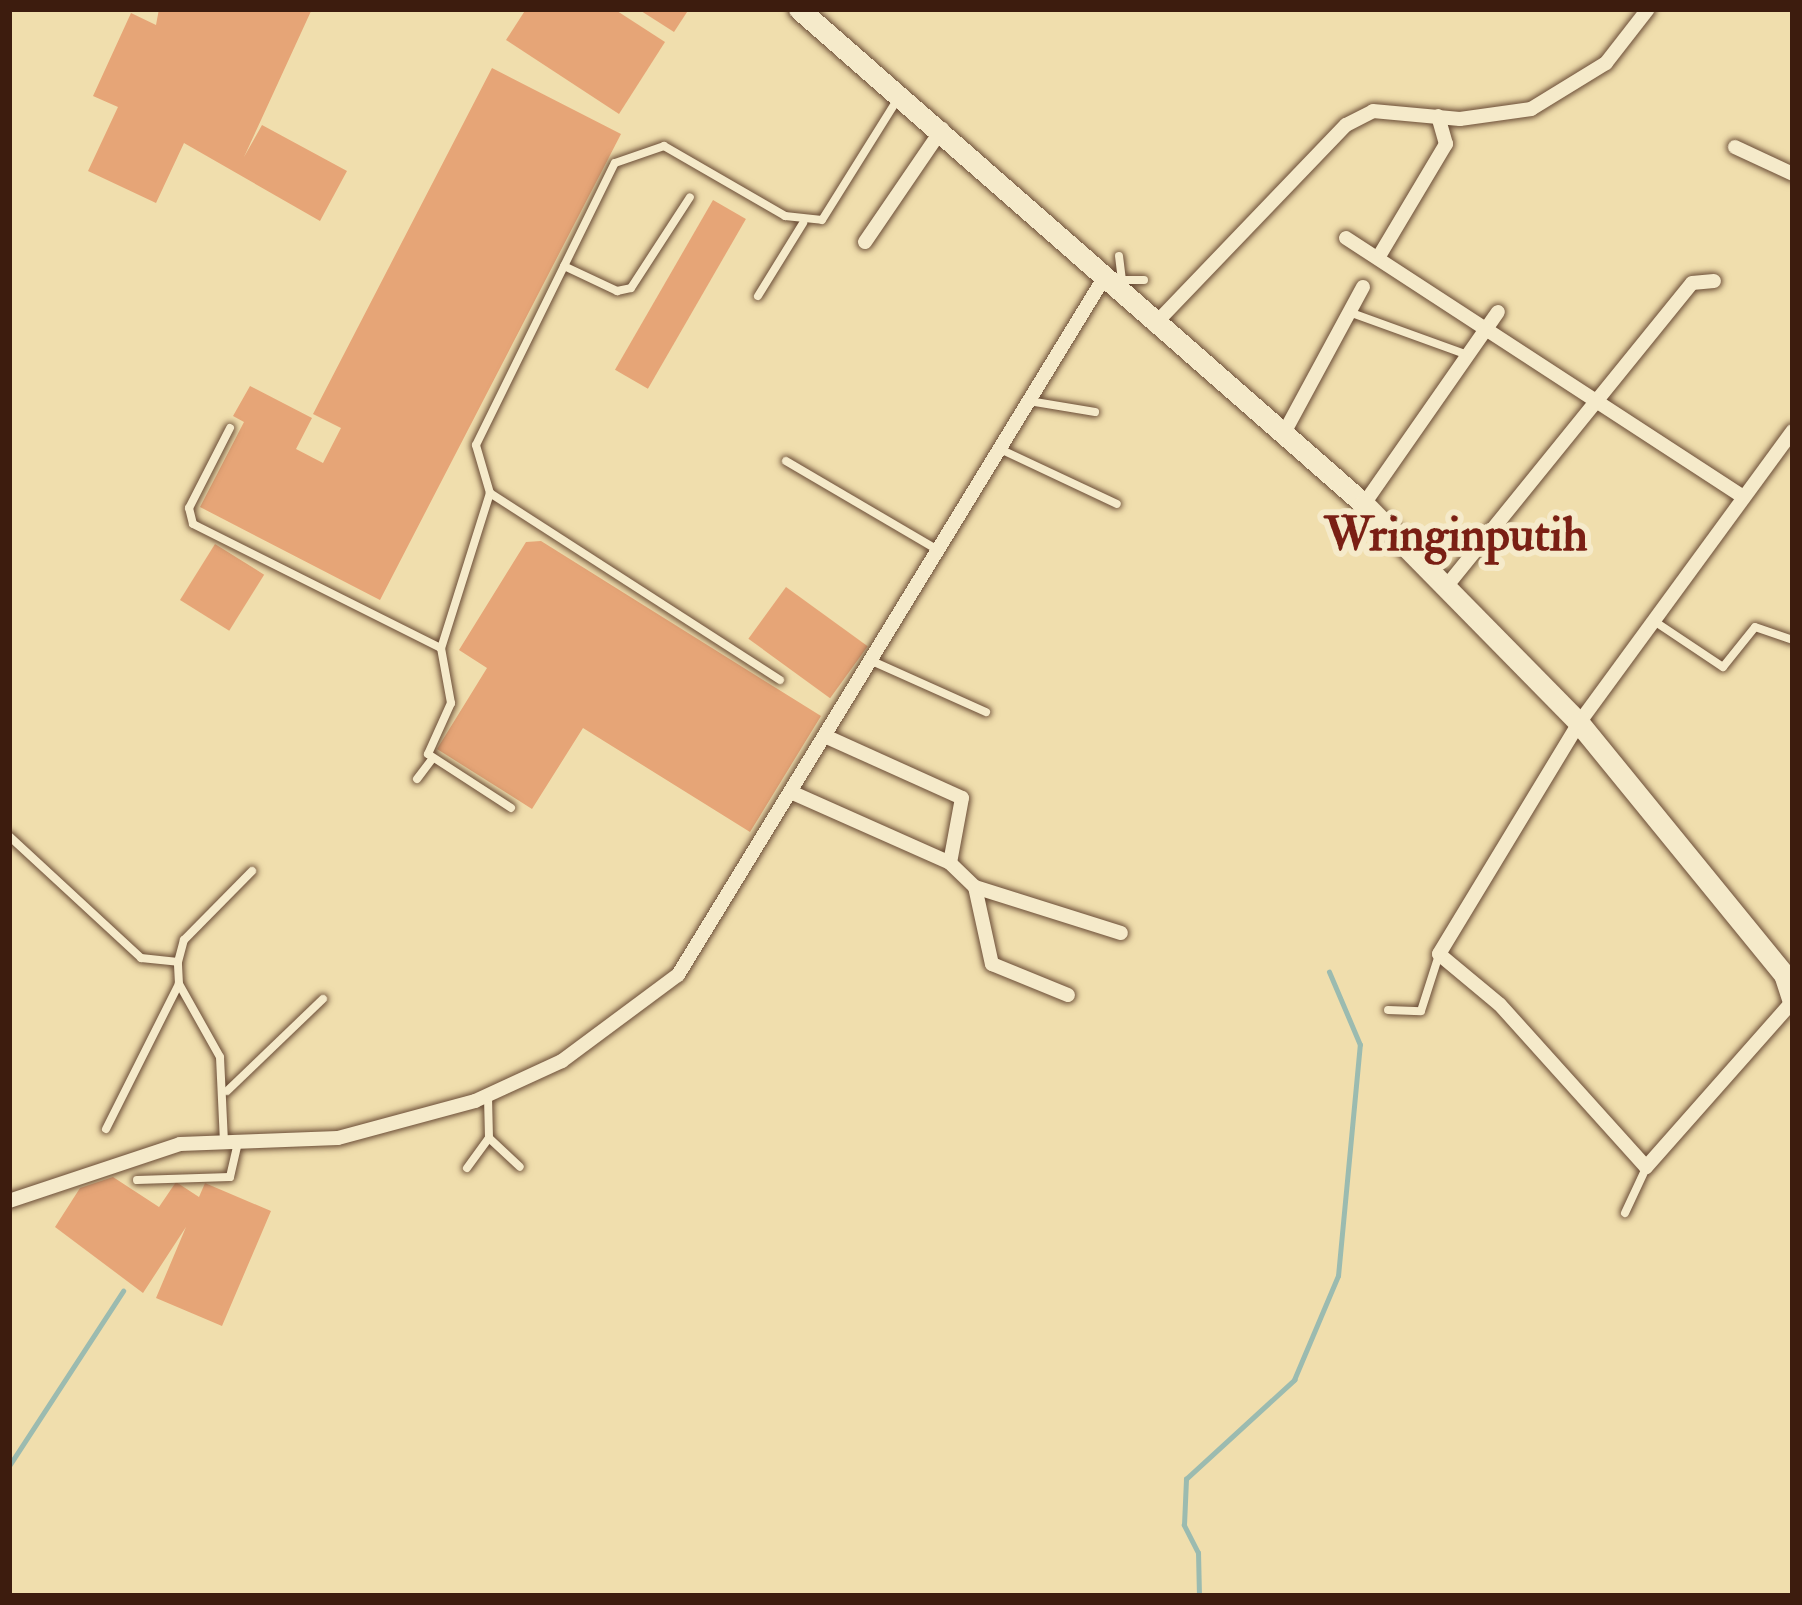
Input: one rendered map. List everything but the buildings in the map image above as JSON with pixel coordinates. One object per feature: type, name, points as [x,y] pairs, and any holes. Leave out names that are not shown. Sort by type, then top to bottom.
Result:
[{"type":"main road","points":[[799,9],[942,129],[1116,284],[1154,326],[1364,505],[1579,723],[1789,968],[1793,1001]]},
{"type":"street","points":[[1154,326],[1346,125],[1373,111],[1508,115],[1553,101],[1606,64],[1648,9]]},
{"type":"street","points":[[1378,258],[1445,145],[1438,116]]},
{"type":"street","points":[[865,242],[942,129]]},
{"type":"street","points":[[1735,147],[1793,174]]},
{"type":"street","points":[[1346,238],[1601,400],[1740,495]]},
{"type":"street","points":[[1445,588],[1692,283],[1714,281]]},
{"type":"street","points":[[9,1201],[122,1157],[231,1143],[338,1138],[488,1095],[562,1061],[678,975],[827,737],[934,548],[1028,401],[1116,284]]},
{"type":"street","points":[[1284,434],[1363,287]]},
{"type":"street","points":[[1364,505],[1498,312]]},
{"type":"street","points":[[1793,431],[1740,495],[1579,723],[1439,954],[1499,1004],[1646,1167],[1793,1001]]},
{"type":"street","points":[[827,737],[962,798],[950,862]]},
{"type":"street","points":[[793,793],[950,862],[975,887],[1121,933]]},
{"type":"street","points":[[975,887],[992,964],[1068,995]]},
{"type":"lane","points":[[780,680],[490,493],[474,459],[479,434],[615,164],[651,143],[803,224],[822,220],[900,96]]},
{"type":"lane","points":[[564,266],[617,291],[631,288],[690,197]]},
{"type":"lane","points":[[758,296],[803,224]]},
{"type":"lane","points":[[1119,256],[1116,284],[1144,280]]},
{"type":"lane","points":[[1349,312],[1469,356]]},
{"type":"lane","points":[[1028,401],[1095,412]]},
{"type":"lane","points":[[230,428],[190,508],[193,524],[441,648]]},
{"type":"lane","points":[[998,448],[1117,504]]},
{"type":"lane","points":[[786,460],[934,548]]},
{"type":"lane","points":[[417,779],[432,759],[451,703],[441,648],[490,493]]},
{"type":"lane","points":[[1653,620],[1723,667],[1755,627],[1793,640]]},
{"type":"lane","points":[[871,660],[986,712]]},
{"type":"lane","points":[[432,759],[511,808]]},
{"type":"lane","points":[[9,836],[141,958],[178,962]]},
{"type":"lane","points":[[106,1130],[179,984],[184,940],[252,871]]},
{"type":"lane","points":[[1388,1010],[1421,1011],[1439,954]]},
{"type":"lane","points":[[136,1180],[230,1178],[226,1092],[211,1032],[179,984]]},
{"type":"lane","points":[[226,1092],[323,999]]},
{"type":"lane","points":[[466,1168],[490,1138],[488,1095]]},
{"type":"lane","points":[[490,1138],[520,1167]]},
{"type":"lane","points":[[1625,1213],[1646,1167]]},
{"type":"waterway","points":[[1199,1596],[1198,1553],[1184,1525],[1186,1479],[1294,1380],[1338,1276],[1360,1045],[1329,972]]},
{"type":"waterway","points":[[9,1466],[123,1291]]},
{"type":"district","name":"Wringinputih","points":[[1456,536]]}]
